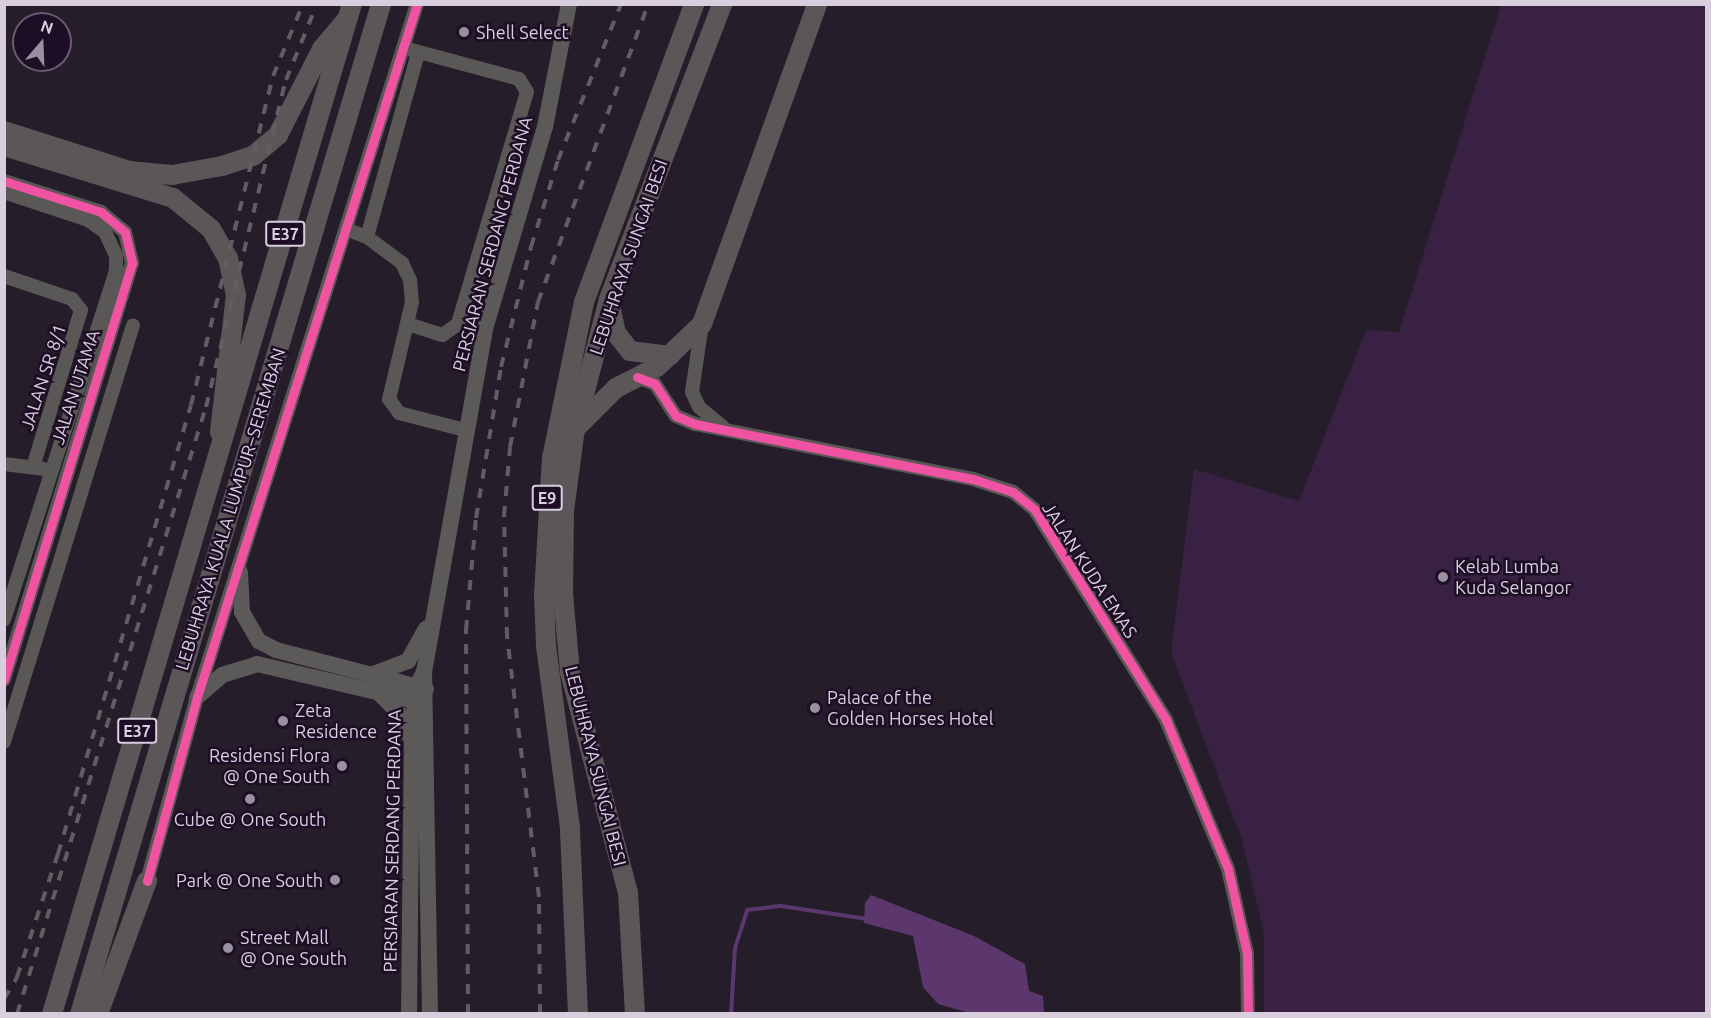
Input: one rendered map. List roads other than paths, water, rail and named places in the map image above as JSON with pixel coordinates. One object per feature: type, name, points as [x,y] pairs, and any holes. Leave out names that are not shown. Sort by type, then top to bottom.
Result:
[{"type":"highway","name":"LEBUHRAYA KUALA LUMPUR–SEREMBAN","points":[[80,1014],[381,4]]},
{"type":"highway","name":"LEBUHRAYA SUNGAI BESI","points":[[578,1014],[570,828],[546,646],[550,469],[584,302],[694,4]]},
{"type":"highway","name":"LEBUHRAYA SUNGAI BESI","points":[[635,1014],[628,892],[570,672],[565,632],[564,511],[575,429],[609,299],[722,4]]},
{"type":"highway","points":[[575,429],[616,388],[638,378],[670,356],[702,324],[817,4]]},
{"type":"highway","name":"LEBUHRAYA KUALA LUMPUR–SEREMBAN","points":[[52,1014],[350,11]]},
{"type":"highway","points":[[4,131],[140,173],[172,175],[222,166],[253,156],[278,135],[300,100],[322,49],[350,11]]},
{"type":"highway","points":[[4,146],[173,198],[211,229],[228,258],[236,295],[219,405],[221,449]]},
{"type":"highway","points":[[609,299],[616,333],[630,351],[670,356]]},
{"type":"highway","points":[[98,1014],[147,881]]},
{"type":"main road","name":"PERSIARAN SERDANG PERDANA","points":[[409,1014],[412,740],[465,430],[485,329],[548,116],[569,4]]},
{"type":"main road","points":[[240,572],[242,612],[259,641],[369,675],[421,696]]},
{"type":"main road","points":[[369,675],[408,661],[433,622]]},
{"type":"main road","points":[[197,698],[222,675],[257,664],[377,692],[421,696]]},
{"type":"main road","points":[[377,692],[398,712],[412,740]]},
{"type":"main road","name":"PERSIARAN SERDANG PERDANA","points":[[421,696],[432,970],[430,1014]]},
{"type":"main road","points":[[409,970],[432,970]]},
{"type":"street","points":[[147,881],[197,698],[240,572],[417,4]]},
{"type":"street","points":[[404,48],[519,79],[527,92],[458,324],[442,335],[408,324]]},
{"type":"street","points":[[367,237],[418,53]]},
{"type":"street","name":"JALAN UTAMA","points":[[4,181],[101,212],[125,232],[132,263],[65,474],[4,681]]},
{"type":"street","name":"JALAN UTAMA","points":[[4,192],[88,220],[105,232],[116,256],[116,271],[50,469],[4,619]]},
{"type":"street","points":[[348,231],[367,237],[402,263],[412,302],[388,399],[399,413],[465,430]]},
{"type":"street","name":"JALAN SR 8/1","points":[[4,276],[72,299],[81,310],[33,467]]},
{"type":"street","name":"JALAN KUDA EMAS","points":[[702,324],[692,392],[707,417],[727,430]]},
{"type":"street","points":[[4,742],[133,325]]},
{"type":"street","points":[[103,356],[121,362]]},
{"type":"street","points":[[667,399],[664,372],[670,356]]},
{"type":"street","name":"JALAN KUDA EMAS","points":[[638,378],[655,384],[667,399],[676,416],[727,430],[973,479],[1013,492],[1035,510],[1166,720],[1228,869],[1247,953],[1248,1014]]},
{"type":"street","points":[[4,464],[50,469],[65,474]]},
{"type":"street","points":[[22,620],[40,625]]},
{"type":"waterway","points":[[731,1014],[735,948],[747,910],[781,906],[867,919]]},
{"type":"railway","points":[[4,999],[17,977],[58,854],[191,405],[273,76],[303,4]]},
{"type":"railway","points":[[17,1014],[206,407],[286,80],[317,4]]},
{"type":"railway","points":[[468,1014],[466,630],[476,518],[501,367],[531,247],[558,160],[621,4]]},
{"type":"railway","points":[[540,1014],[539,897],[507,637],[504,516],[510,447],[538,302],[648,4]]},
{"type":"place","name":"Shell Select","points":[[464,32]]},
{"type":"place","name":"Kelab Lumba Kuda Selangor","points":[[1443,577]]},
{"type":"place","name":"Palace of the Golden Horses Hotel","points":[[815,708]]},
{"type":"place","name":"Zeta Residence","points":[[283,721]]},
{"type":"place","name":"Residensi Flora @ One South","points":[[342,766]]},
{"type":"place","name":"Cube @ One South","points":[[250,799]]},
{"type":"place","name":"Park @ One South","points":[[335,880]]},
{"type":"place","name":"Street Mall @ One South","points":[[228,948]]}]
